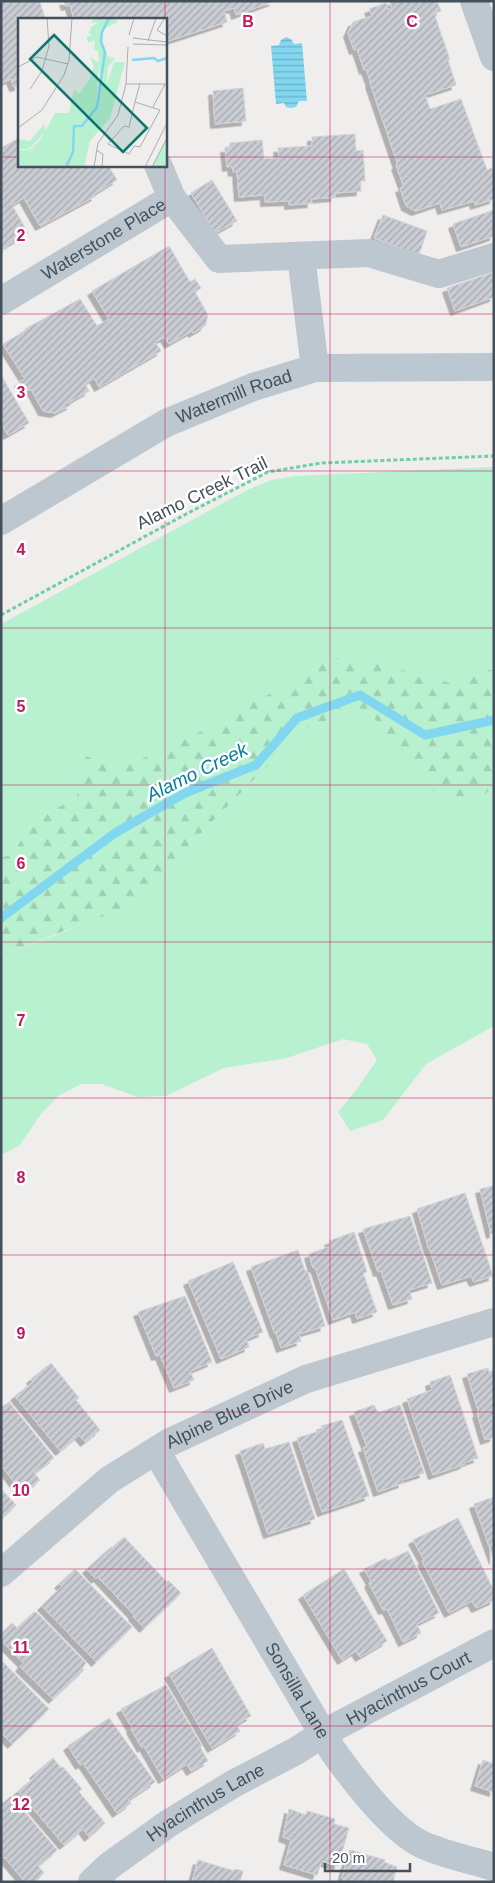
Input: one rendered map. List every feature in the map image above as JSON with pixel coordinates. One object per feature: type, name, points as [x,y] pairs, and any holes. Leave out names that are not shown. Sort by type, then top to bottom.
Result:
[{"type":"street","points":[[474,1],[494,57]]},
{"type":"street","points":[[158,166],[172,198]]},
{"type":"street","name":"Waterstone Place","points":[[1,301],[172,198],[219,259],[368,253],[439,274],[494,257]]},
{"type":"street","points":[[301,256],[315,368]]},
{"type":"street","name":"Watermill Road","points":[[1,521],[166,423],[253,388],[315,368],[494,367]]},
{"type":"street","name":"Alpine Blue Drive","points":[[1,1573],[109,1480],[168,1444],[306,1379],[494,1322]]},
{"type":"street","name":"Sonsilla Lane","points":[[156,1451],[354,1782],[398,1828],[422,1845],[494,1867]]},
{"type":"street","name":"Hyacinthus Court","points":[[324,1733],[494,1643]]},
{"type":"street","name":"Hyacinthus Lane","points":[[92,1882],[109,1866],[169,1823],[232,1784],[296,1751],[324,1733]]},
{"type":"path","name":"Alamo Creek Trail","points":[[1,615],[188,513],[268,472],[321,463],[494,456]]},
{"type":"green space","points":[[494,467],[494,668],[454,684],[373,662],[342,658],[330,659],[298,680],[239,707],[208,728],[174,745],[132,763],[79,770],[77,797],[30,823],[14,853],[1,858],[1,624],[249,489],[271,480],[295,476]]},
{"type":"green space","points":[[342,658],[373,662],[454,684],[494,668],[494,786],[485,794],[459,804],[440,795],[416,774],[368,711],[316,723],[296,737],[148,890],[117,911],[1,955],[1,858],[14,853],[30,823],[77,797],[79,770],[86,756],[106,765],[132,763],[208,728],[239,707],[298,680],[330,659]]},
{"type":"green space","points":[[368,711],[387,734],[485,794],[494,786],[494,1026],[426,1064],[383,1120],[350,1131],[338,1112],[377,1060],[367,1044],[343,1039],[287,1058],[224,1068],[166,1096],[138,1097],[101,1084],[81,1084],[58,1096],[41,1114],[19,1146],[1,1155],[1,955],[67,931],[148,890],[296,737],[316,723]]},
{"type":"water","points":[[286,37],[291,39],[294,44],[302,43],[307,101],[299,101],[296,107],[290,108],[286,107],[284,103],[276,104],[271,46],[279,45],[281,40]]},
{"type":"building","points":[[1,1],[38,1],[45,18],[18,18],[18,86],[14,87],[11,79],[1,83]]},
{"type":"building","points":[[64,1],[274,1],[236,15],[234,8],[224,11],[227,22],[166,42],[166,18],[74,18],[70,5],[66,6]]},
{"type":"building","points":[[390,1],[437,1],[441,11],[434,13],[450,60],[448,60],[456,85],[425,95],[430,109],[461,99],[487,170],[492,168],[494,173],[494,199],[475,205],[474,201],[442,210],[440,203],[416,211],[406,206],[400,188],[404,187],[396,165],[398,165],[371,83],[366,69],[364,70],[357,49],[354,50],[348,33],[353,22],[372,16],[369,9],[386,3],[388,10],[392,9]]},
{"type":"building","points":[[243,88],[246,121],[215,124],[213,91]]},
{"type":"building","points":[[355,134],[356,151],[363,150],[365,181],[360,181],[361,191],[335,193],[335,197],[311,199],[312,203],[289,205],[289,201],[265,202],[265,195],[239,197],[237,171],[233,172],[232,166],[227,167],[225,148],[230,148],[230,143],[262,140],[264,159],[279,158],[278,148],[312,146],[312,137]]},
{"type":"building","points":[[18,139],[18,166],[109,166],[117,180],[94,194],[96,196],[40,226],[24,198],[12,205],[28,233],[1,251],[1,148]]},
{"type":"building","points":[[212,180],[237,221],[215,233],[191,193]]},
{"type":"building","points":[[494,210],[494,236],[461,247],[453,224]]},
{"type":"building","points":[[383,215],[427,231],[419,255],[374,238]]},
{"type":"building","points":[[169,246],[190,282],[195,279],[201,288],[195,292],[208,315],[205,326],[169,344],[165,337],[155,342],[161,351],[99,387],[94,378],[85,384],[89,391],[69,402],[71,405],[55,413],[43,411],[31,389],[24,392],[19,382],[25,379],[3,344],[25,331],[25,329],[80,299],[97,326],[109,319],[92,291]]},
{"type":"building","points":[[492,273],[494,278],[494,297],[455,311],[447,288]]},
{"type":"building","points":[[1,375],[29,423],[8,435],[1,424]]},
{"type":"building","points":[[494,1186],[494,1233],[491,1234],[480,1189]]},
{"type":"building","points":[[465,1193],[493,1276],[474,1282],[471,1276],[442,1285],[417,1209]]},
{"type":"building","points":[[410,1216],[432,1283],[409,1290],[412,1299],[393,1305],[381,1271],[378,1272],[363,1229]]},
{"type":"building","points":[[354,1232],[367,1272],[363,1273],[377,1312],[357,1319],[355,1312],[333,1320],[309,1254],[331,1246],[329,1241]]},
{"type":"building","points":[[298,1250],[305,1271],[307,1270],[325,1326],[299,1334],[301,1341],[281,1348],[251,1267]]},
{"type":"building","points":[[233,1262],[263,1332],[246,1339],[249,1347],[221,1359],[188,1281]]},
{"type":"building","points":[[185,1296],[212,1362],[190,1371],[194,1380],[174,1388],[160,1355],[156,1356],[138,1312]]},
{"type":"building","points":[[51,1363],[79,1398],[76,1400],[100,1430],[85,1442],[79,1435],[60,1451],[15,1396],[33,1382],[31,1379]]},
{"type":"building","points":[[488,1368],[489,1372],[494,1370],[494,1437],[485,1440],[467,1374]]},
{"type":"building","points":[[450,1375],[478,1458],[433,1475],[407,1399],[432,1390],[430,1382]]},
{"type":"building","points":[[9,1402],[54,1458],[34,1473],[40,1480],[23,1494],[1,1465],[1,1408]]},
{"type":"building","points":[[374,1405],[378,1413],[400,1405],[424,1473],[402,1480],[403,1483],[378,1492],[363,1448],[367,1447],[354,1412]]},
{"type":"building","points":[[342,1420],[369,1496],[322,1512],[297,1438],[323,1430],[321,1426]]},
{"type":"building","points":[[289,1442],[315,1519],[268,1534],[240,1451],[263,1443],[265,1449]]},
{"type":"building","points":[[1,1489],[16,1505],[1,1520]]},
{"type":"building","points":[[494,1497],[494,1560],[474,1504]]},
{"type":"building","points":[[458,1518],[494,1591],[494,1600],[476,1608],[472,1601],[449,1613],[413,1540]]},
{"type":"building","points":[[124,1537],[167,1582],[168,1580],[181,1593],[144,1628],[98,1577],[96,1579],[87,1569]]},
{"type":"building","points":[[408,1551],[439,1613],[417,1624],[421,1633],[403,1642],[387,1609],[383,1610],[364,1569],[386,1558],[387,1561]]},
{"type":"building","points":[[75,1569],[132,1627],[96,1662],[42,1606],[62,1586],[59,1584]]},
{"type":"building","points":[[344,1569],[387,1641],[360,1657],[356,1651],[342,1660],[303,1595]]},
{"type":"building","points":[[34,1612],[86,1663],[82,1668],[84,1670],[53,1699],[20,1667],[23,1663],[1,1641],[1,1634],[12,1623],[17,1628]]},
{"type":"building","points":[[212,1648],[251,1716],[236,1724],[240,1731],[212,1748],[169,1674]]},
{"type":"building","points":[[1,1660],[49,1709],[12,1744],[1,1732]]},
{"type":"building","points":[[166,1685],[202,1746],[200,1747],[208,1761],[191,1771],[187,1764],[163,1779],[144,1746],[142,1748],[121,1709]]},
{"type":"building","points":[[109,1718],[155,1782],[128,1800],[131,1803],[117,1813],[83,1763],[80,1765],[68,1746]]},
{"type":"building","points":[[53,1758],[82,1789],[79,1792],[105,1823],[89,1837],[83,1829],[64,1845],[18,1791]]},
{"type":"building","points":[[483,1760],[494,1764],[494,1792],[475,1786]]},
{"type":"building","points":[[11,1796],[57,1850],[38,1866],[44,1873],[34,1882],[25,1882],[4,1857],[1,1859],[1,1805]]},
{"type":"building","points":[[289,1809],[306,1815],[307,1811],[335,1819],[334,1824],[349,1828],[338,1866],[322,1861],[317,1875],[284,1865],[291,1840],[283,1837]]},
{"type":"building","points":[[350,1850],[385,1860],[384,1862],[397,1867],[393,1882],[343,1882],[344,1879],[342,1878]]},
{"type":"building","points":[[198,1860],[234,1871],[235,1869],[243,1871],[240,1882],[192,1882]]},
{"type":"waterway","name":"Alamo Creek","points":[[1,918],[115,833],[185,793],[256,765],[297,718],[360,695],[425,735],[494,720]]}]
